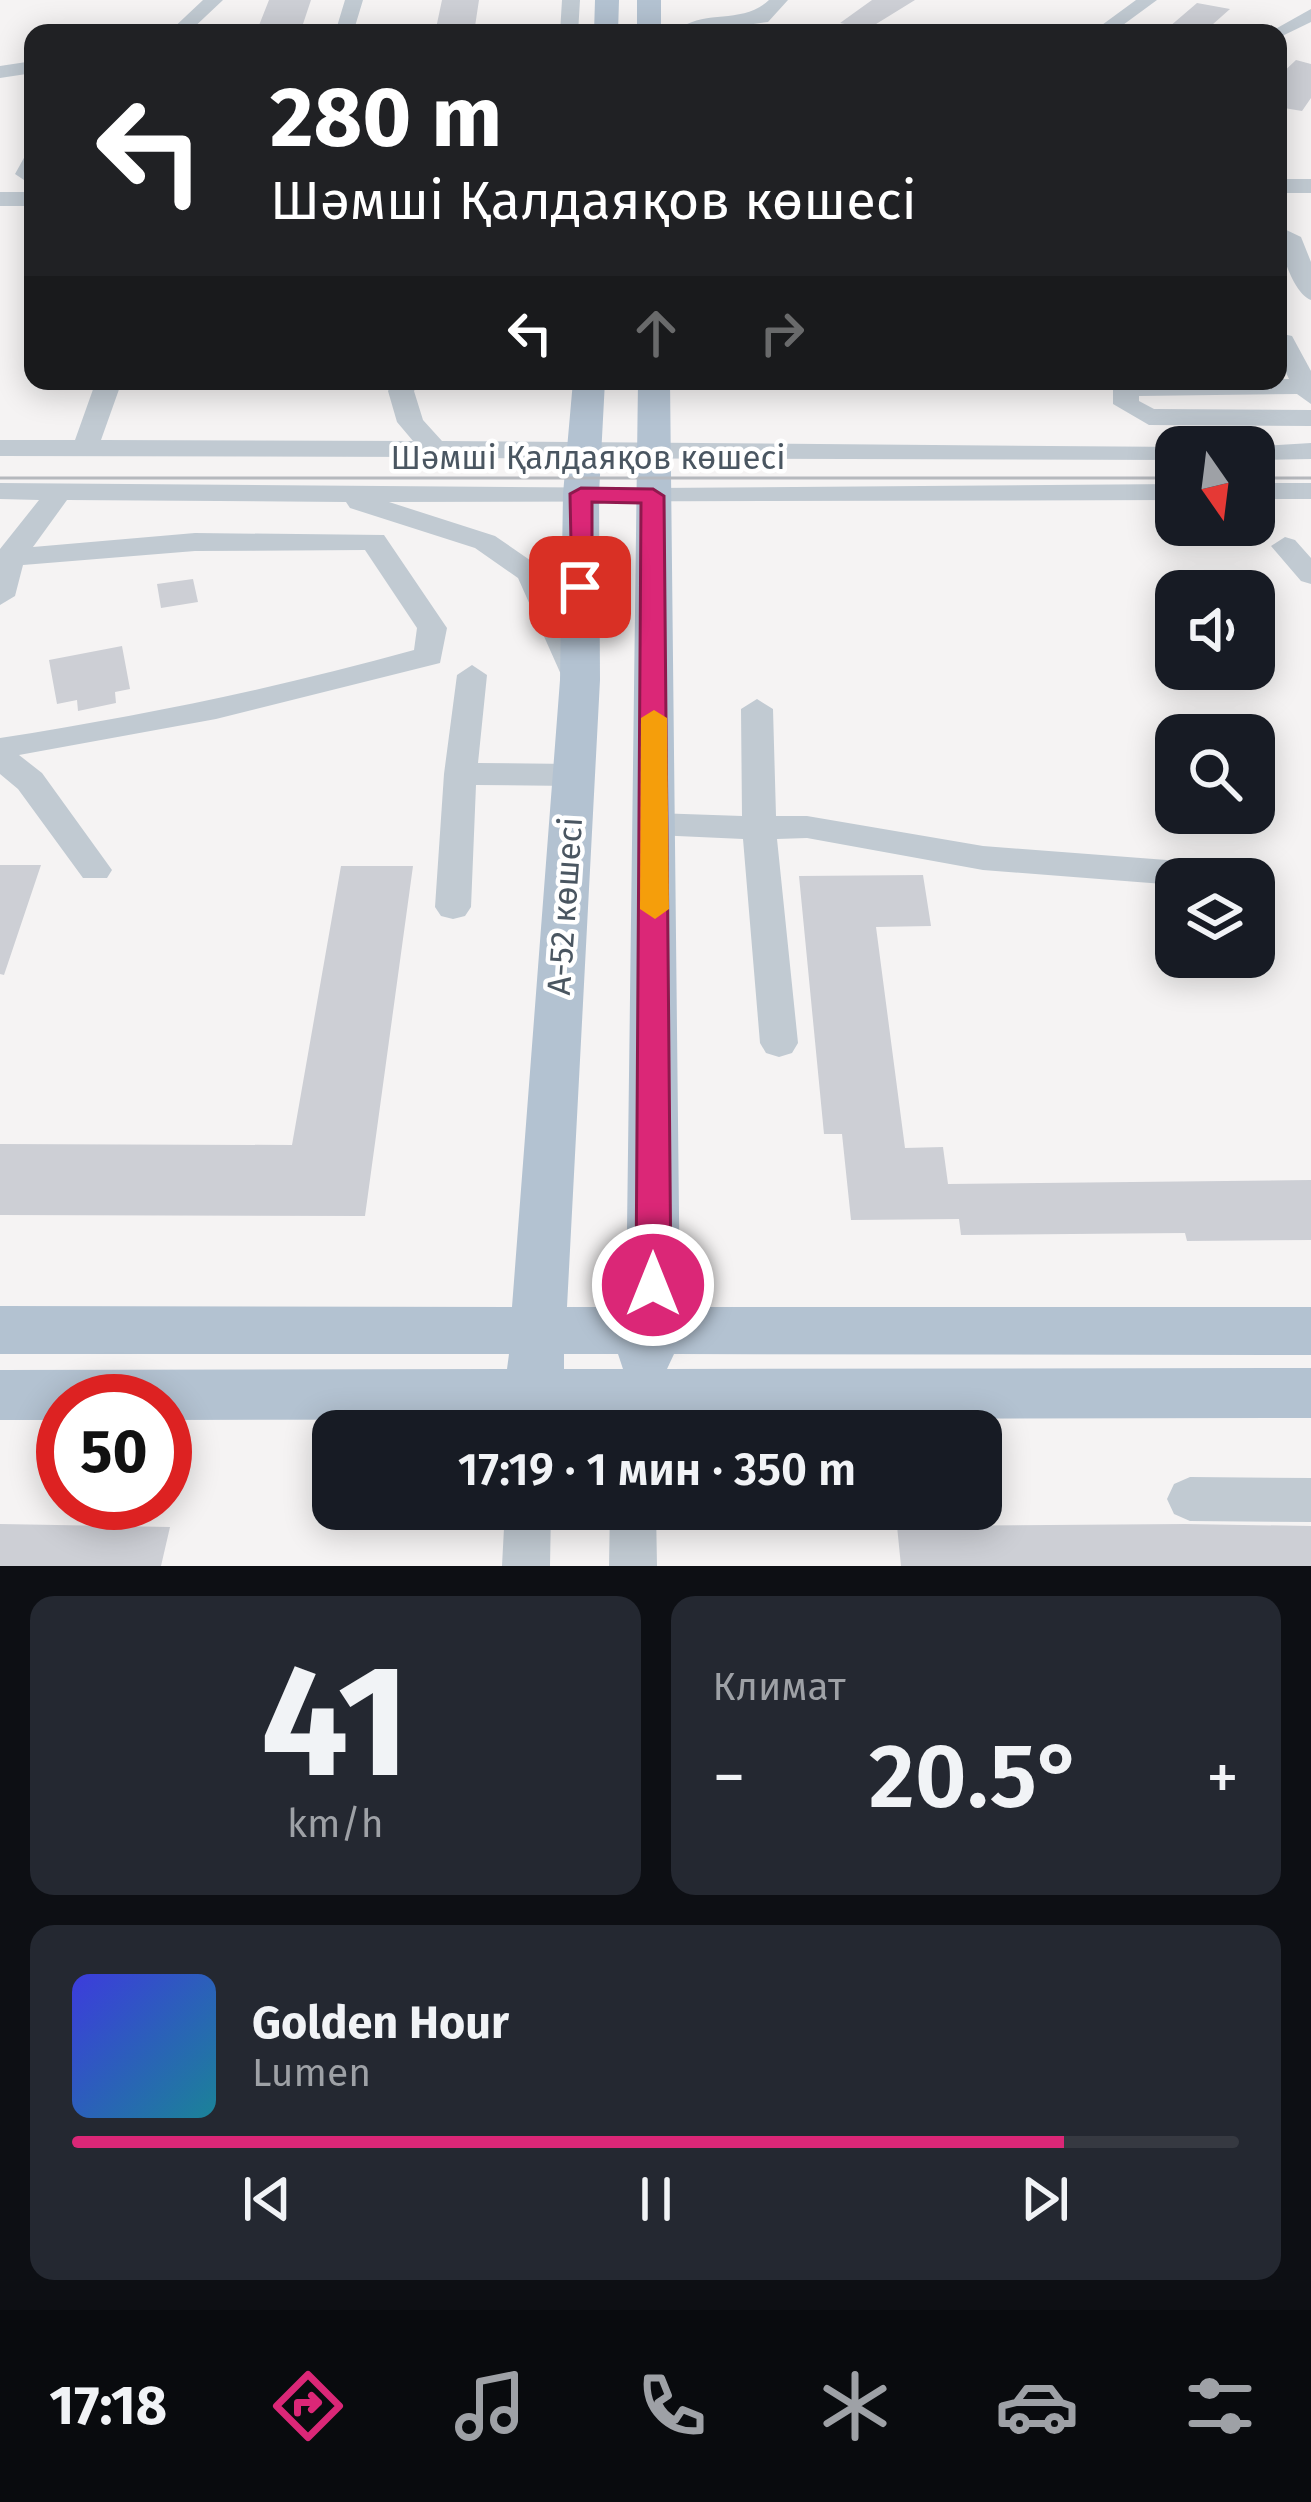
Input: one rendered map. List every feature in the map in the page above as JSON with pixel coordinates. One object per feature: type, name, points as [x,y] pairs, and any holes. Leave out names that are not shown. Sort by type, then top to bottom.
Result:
[{"type":"main road","name":"А-52 көшесі","points":[[533,1410],[580,680],[581,494],[590,390]]},
{"type":"main road","points":[[634,1410],[653,1330],[656,390]]},
{"type":"main road","points":[[0,1330],[1311,1331]]},
{"type":"main road","points":[[705,1410],[1311,1393]]},
{"type":"main road","points":[[0,1395],[470,1410]]},
{"type":"street","points":[[187,24],[214,0]]},
{"type":"street","points":[[729,24],[761,19],[779,0]]},
{"type":"street","points":[[1113,24],[1148,0]]},
{"type":"street","points":[[1287,236],[1311,292]]},
{"type":"street","points":[[1247,390],[1308,391],[1287,349]]},
{"type":"street","points":[[85,448],[106,390]]},
{"type":"street","points":[[402,390],[410,422],[438,448],[459,492]]},
{"type":"street","points":[[1126,390],[1126,404],[1149,417],[1311,418]]},
{"type":"street","name":"Шәмші Қалдаяқов көшесі","points":[[0,448],[1155,452]]},
{"type":"street","points":[[1275,452],[1311,451]]},
{"type":"street","name":"Шәмші Қалдаяқов көшесі","points":[[0,491],[653,496],[1155,492]]},
{"type":"street","points":[[0,596],[6,558],[59,491]]},
{"type":"street","points":[[328,491],[485,542],[530,573],[580,680]]},
{"type":"street","points":[[1275,491],[1311,491]]},
{"type":"street","points":[[0,753],[111,732],[429,656],[433,628],[374,541],[195,542],[6,558]]},
{"type":"street","points":[[1286,546],[1311,575]]},
{"type":"street","points":[[453,907],[460,774],[472,675]]},
{"type":"street","points":[[757,709],[759,828],[779,1043]]},
{"type":"street","points":[[0,753],[30,781],[95,871]]},
{"type":"street","points":[[460,774],[573,775]]},
{"type":"street","points":[[655,824],[807,827],[983,858],[1155,871]]},
{"type":"street","points":[[1190,1499],[1311,1500]]},
{"type":"street","points":[[526,1566],[527,1530]]},
{"type":"street","points":[[633,1530],[633,1566]]},
{"type":"building","points":[[269,0],[311,0],[303,24],[260,24]]},
{"type":"building","points":[[442,0],[479,0],[475,24],[437,24]]},
{"type":"building","points":[[872,0],[915,0],[876,24],[840,23]]},
{"type":"building","points":[[1197,3],[1230,9],[1213,24],[1172,24]]},
{"type":"building","points":[[1296,60],[1311,64],[1311,98],[1302,111],[1287,108],[1287,68]]},
{"type":"building","points":[[193,579],[198,602],[161,608],[157,584]]},
{"type":"building","points":[[122,646],[130,689],[115,692],[116,703],[78,711],[77,700],[57,704],[49,660]]},
{"type":"building","points":[[0,865],[41,865],[4,975],[0,974]]},
{"type":"building","points":[[341,866],[413,866],[365,1216],[0,1215],[0,1144],[292,1145]]},
{"type":"building","points":[[923,875],[931,926],[876,927],[905,1148],[943,1147],[948,1184],[1311,1180],[1311,1240],[1187,1241],[1185,1233],[961,1235],[959,1219],[851,1220],[842,1134],[824,1134],[799,876]]},
{"type":"building","points":[[0,1524],[36,1525],[36,1530],[169,1530],[161,1566],[0,1566]]},
{"type":"building","points":[[1002,1525],[1311,1526],[1311,1566],[901,1566],[897,1530],[1002,1530]]},
{"type":"tram line","points":[[0,478],[1155,478]]},
{"type":"tram line","points":[[1275,478],[1311,478]]},
{"type":"slow traffic","points":[[654,718],[655,909]]},
{"type":"route","points":[[580,587],[581,494],[653,496],[653,1285]]}]
